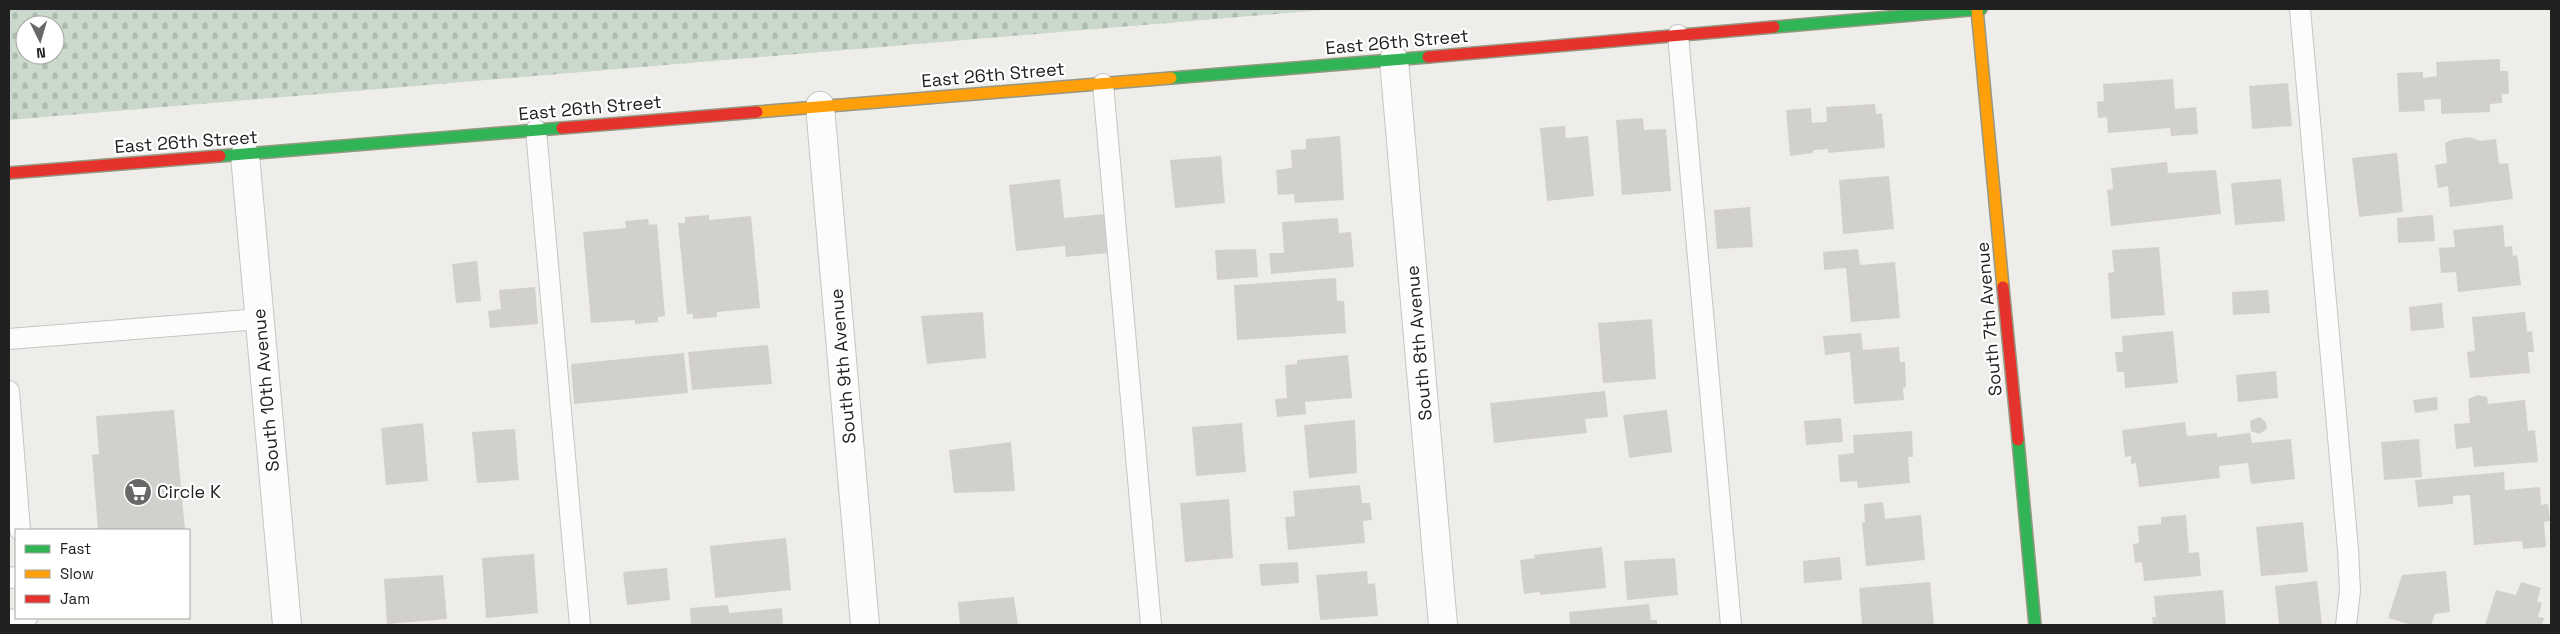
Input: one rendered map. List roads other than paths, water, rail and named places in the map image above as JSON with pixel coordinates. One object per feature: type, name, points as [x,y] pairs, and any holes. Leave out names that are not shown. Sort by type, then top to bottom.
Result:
[{"type":"main road","name":"East 26th Street","points":[[9,172],[245,155],[1394,60],[1979,9]]},
{"type":"main road","name":"South 7th Avenue","points":[[1979,9],[2035,625]]},
{"type":"street","name":"South 8th Avenue","points":[[1394,60],[1443,625]]},
{"type":"street","name":"South 9th Avenue","points":[[820,106],[865,625]]},
{"type":"street","name":"South 10th Avenue","points":[[245,155],[287,625]]},
{"type":"lane","points":[[2300,9],[2348,549],[2350,591],[2346,625]]},
{"type":"lane","points":[[1678,35],[1730,625]]},
{"type":"lane","points":[[1102,84],[1151,625]]},
{"type":"lane","points":[[536,130],[580,625]]},
{"type":"lane","points":[[9,339],[260,319]]},
{"type":"lane","points":[[9,393],[16,521]]},
{"type":"place","name":"Circle K","points":[[138,492]]}]
